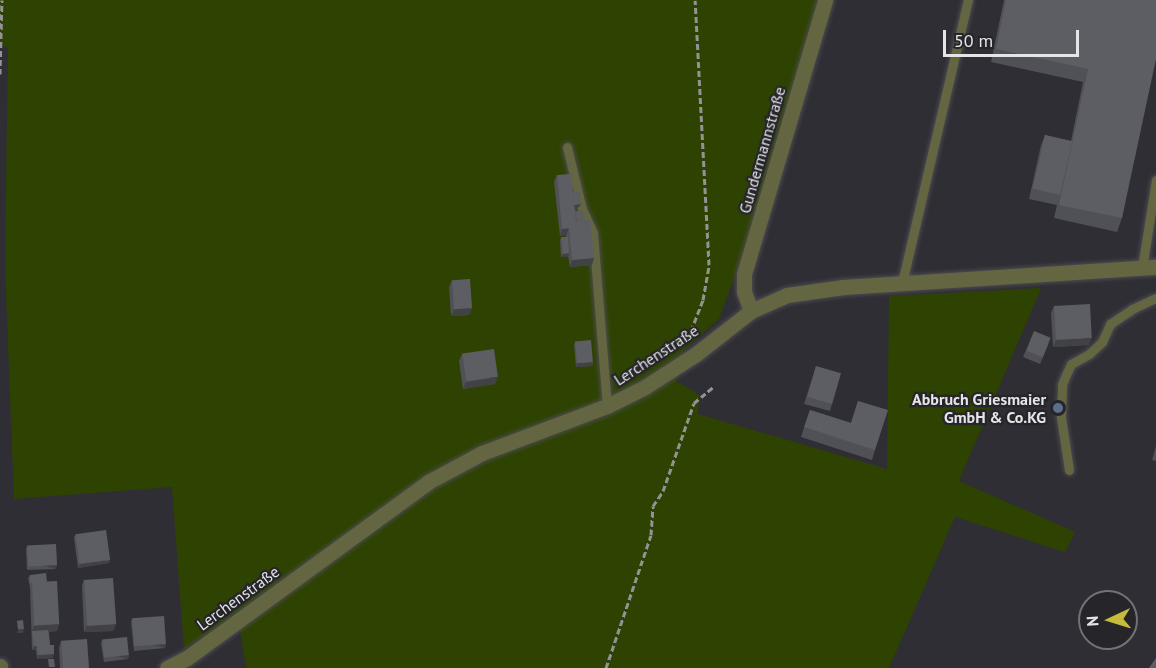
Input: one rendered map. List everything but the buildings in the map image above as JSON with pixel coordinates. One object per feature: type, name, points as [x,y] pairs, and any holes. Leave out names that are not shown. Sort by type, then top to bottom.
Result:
[{"type":"street","name":"Gundermannstraße","points":[[751,311],[744,292],[744,274],[825,0]]},
{"type":"street","name":"Lerchenstraße","points":[[167,668],[186,658],[428,482],[482,453],[607,406],[645,387],[696,354],[751,311],[787,295],[843,287],[1149,267]]},
{"type":"lane","points":[[902,283],[968,0]]},
{"type":"lane","points":[[567,147],[582,209],[593,233],[607,406]]},
{"type":"lane","points":[[1149,267],[1156,180]]},
{"type":"lane","points":[[1069,470],[1061,417],[1062,384],[1071,364],[1089,354],[1102,342],[1110,324],[1132,309],[1156,298]]},
{"type":"lane","points":[[591,350],[600,351],[603,357]]},
{"type":"lane","points":[[591,361],[597,360],[602,363],[604,372]]},
{"type":"path","points":[[0,74],[2,0]]},
{"type":"path","points":[[695,0],[709,265],[703,300],[692,331],[696,354]]},
{"type":"path","points":[[606,668],[651,535],[653,506],[663,491],[694,403],[714,386]]},
{"type":"green space","points":[[0,0],[820,0],[744,251],[719,319],[684,350],[676,381],[699,395],[698,414],[887,469],[889,296],[1041,288],[959,481],[1075,532],[1065,552],[955,517],[889,668],[246,668],[240,631],[200,638],[184,649],[172,487],[14,499],[5,265],[8,48],[0,44]]},
{"type":"place","name":"Abbruch Griesmaier GmbH & Co.KG","points":[[1058,408]]}]
